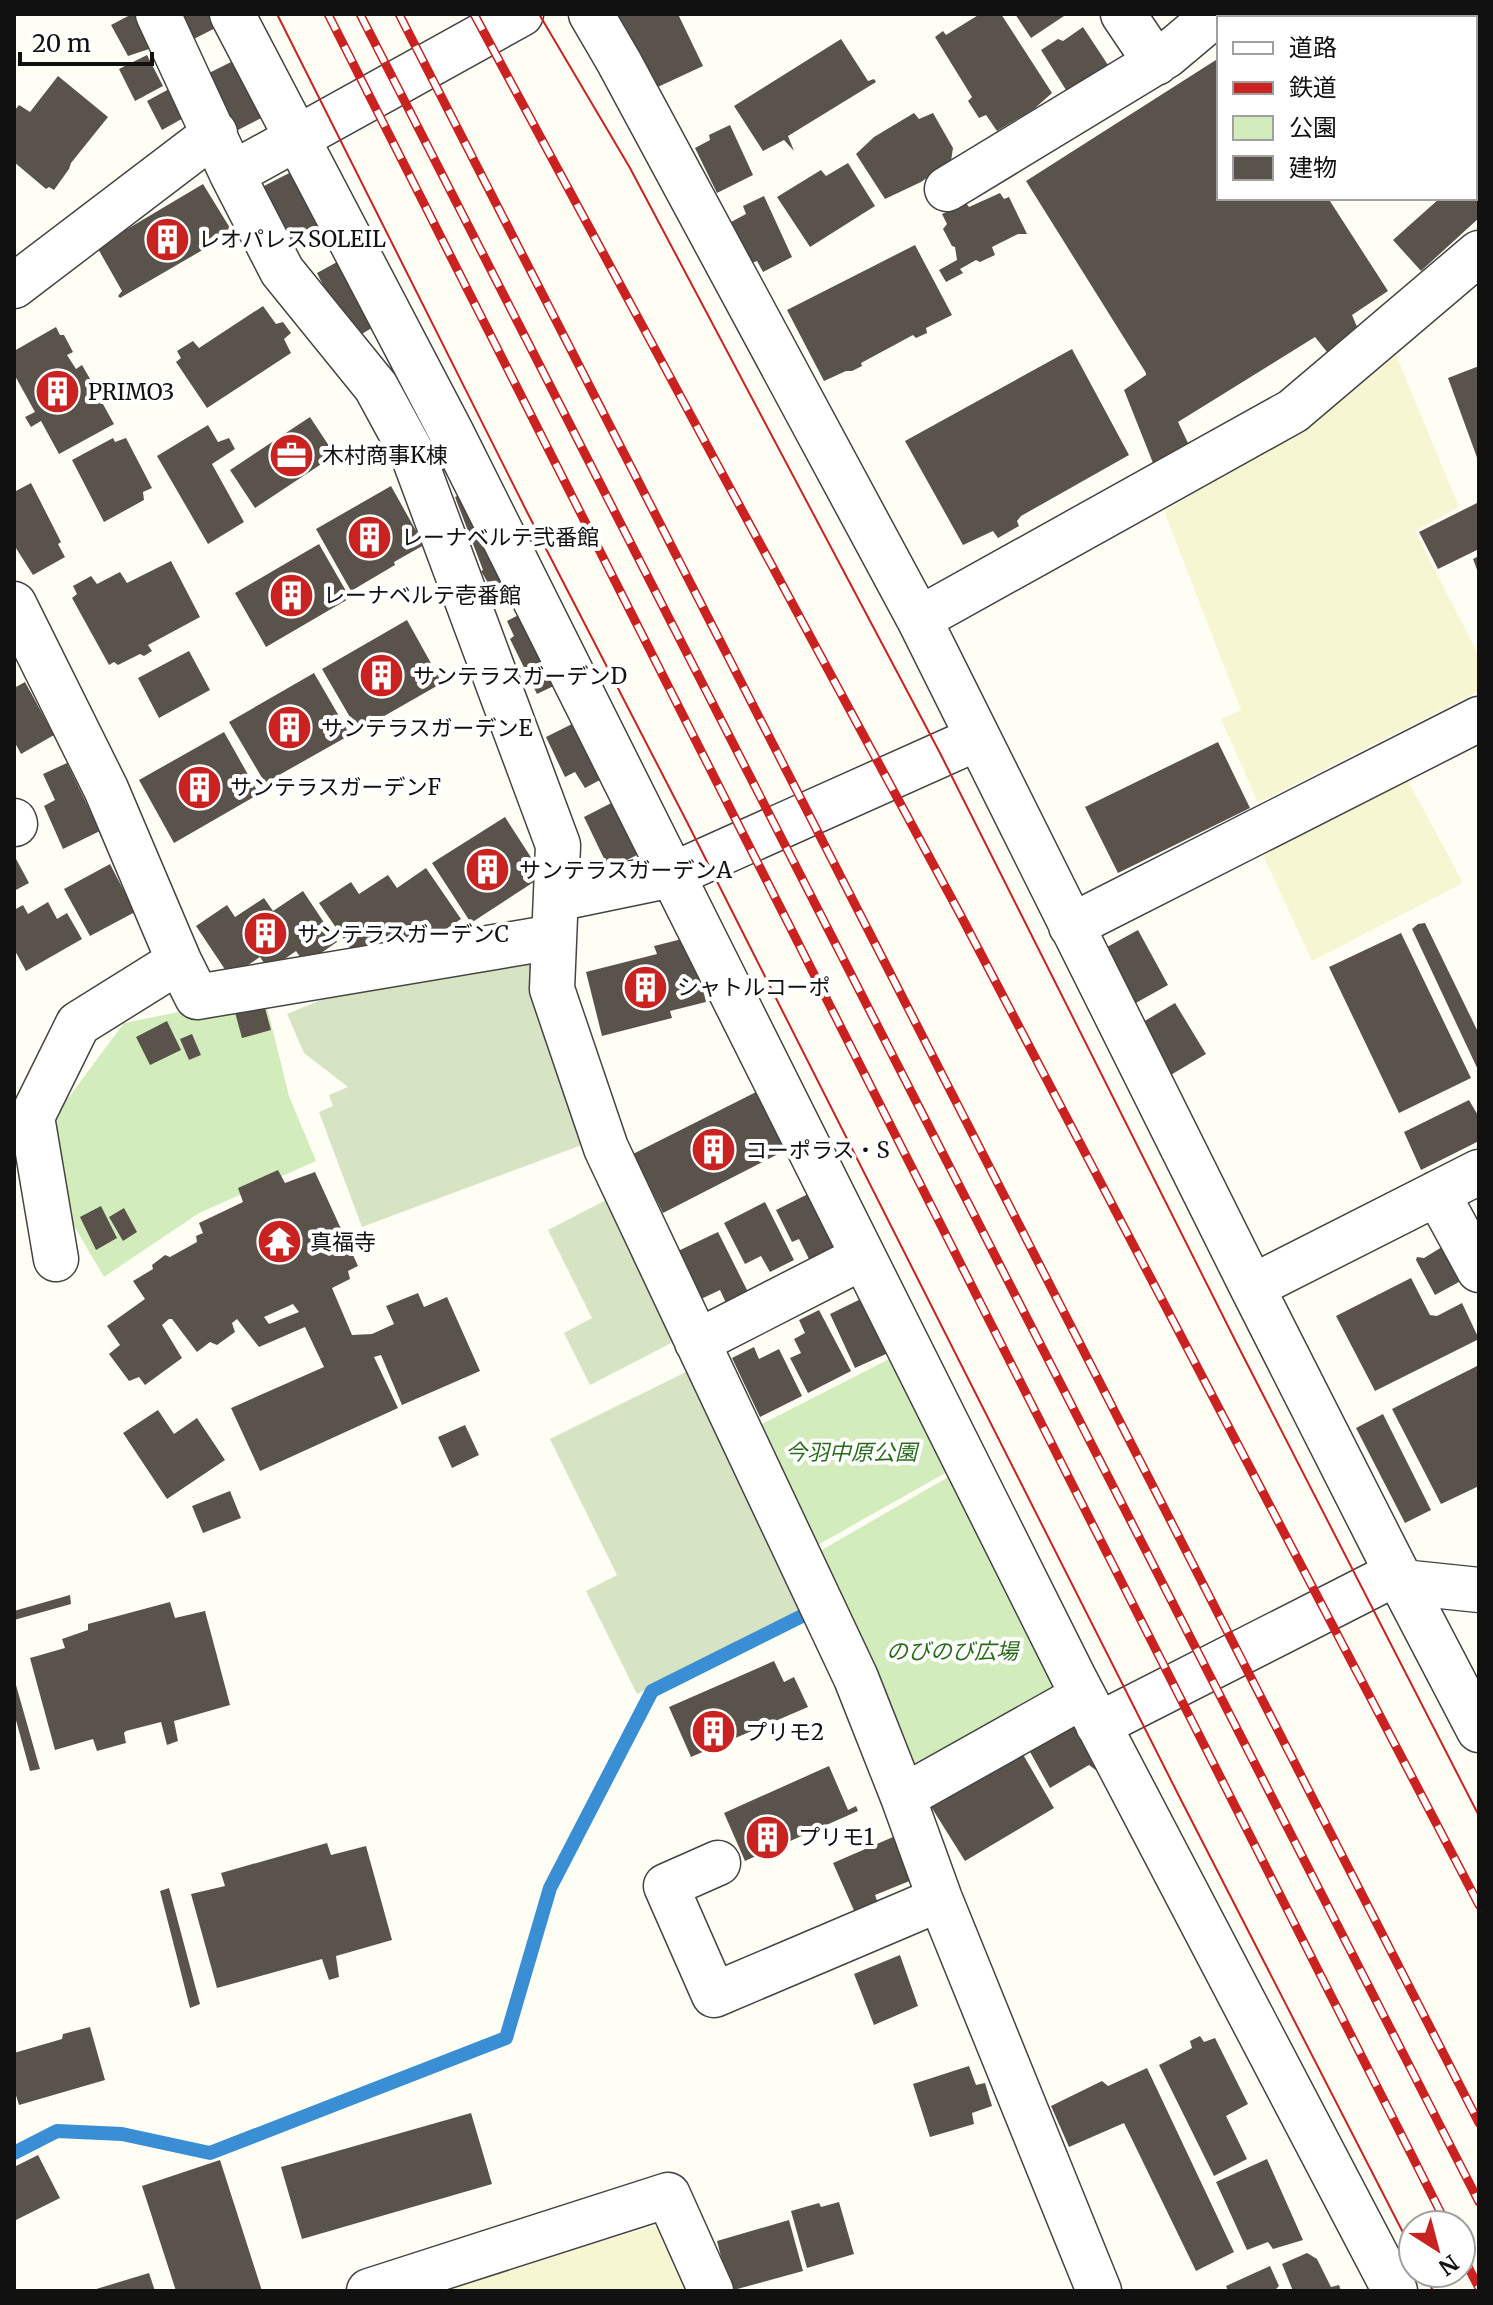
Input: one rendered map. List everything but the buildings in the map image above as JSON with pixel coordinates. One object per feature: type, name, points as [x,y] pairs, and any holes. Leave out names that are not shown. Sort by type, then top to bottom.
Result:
[{"type":"street","points":[[158,14],[232,174],[282,271],[376,387],[413,455],[558,845],[552,989],[606,1148],[856,1678],[940,1899],[1099,2291]]},
{"type":"street","points":[[232,14],[451,432],[1091,1710],[1395,2291]]},
{"type":"street","points":[[232,174],[521,14]]},
{"type":"street","points":[[591,14],[919,619],[1252,1287],[1479,1730]]},
{"type":"street","points":[[1123,14],[1156,63]]},
{"type":"street","points":[[947,189],[1156,63],[1216,14]]},
{"type":"street","points":[[14,286],[215,133]]},
{"type":"street","points":[[919,619],[1293,411],[1479,253]]},
{"type":"street","points":[[14,604],[106,789],[188,979]]},
{"type":"street","points":[[1071,926],[1479,719]]},
{"type":"street","points":[[56,1259],[32,1117],[78,1024],[188,979],[555,918],[672,875],[978,738]]},
{"type":"street","points":[[1252,1287],[1479,1172]]},
{"type":"street","points":[[1437,1193],[1479,1270]]},
{"type":"street","points":[[697,1342],[863,1257]]},
{"type":"street","points":[[903,1797],[1091,1710],[1399,1578],[1479,1590]]},
{"type":"street","points":[[718,1863],[666,1886],[714,1995],[940,1899]]},
{"type":"street","points":[[369,2291],[668,2195],[711,2291]]},
{"type":"green space","points":[[1396,355],[1459,507],[1415,531],[1479,656],[1479,691],[1258,803],[1221,719],[1241,710],[1164,511],[1316,422]]},
{"type":"green space","points":[[1406,777],[1463,883],[1312,961],[1262,853]]},
{"type":"green space","points":[[538,949],[590,1142],[362,1227],[319,1112],[333,1106],[329,1095],[348,1087],[304,1053],[287,1014],[364,982]]},
{"type":"green space","points":[[264,995],[289,1096],[316,1161],[199,1213],[104,1277],[66,1212],[49,1124],[124,1023]]},
{"type":"green space","points":[[610,1198],[681,1338],[590,1385],[564,1333],[592,1318],[548,1230]]},
{"type":"green space","name":"今羽中原公園","points":[[897,1355],[954,1468],[816,1546],[762,1424]]},
{"type":"green space","points":[[696,1367],[813,1608],[637,1694],[586,1591],[617,1575],[550,1439]]},
{"type":"green space","name":"のびのび広場","points":[[957,1472],[1064,1688],[911,1773],[820,1551]]},
{"type":"green space","points":[[654,2226],[671,2231],[694,2291],[432,2291]]},
{"type":"waterway","points":[[14,2153],[57,2131],[122,2134],[210,2153],[506,2038],[550,1888],[652,1691],[802,1616]]},
{"type":"tram line","points":[[277,14],[526,510],[1397,2221]]},
{"type":"tram line","points":[[539,14],[630,168],[940,753],[1479,1816]]},
{"type":"railway","points":[[328,14],[1439,2209]]},
{"type":"railway","points":[[360,14],[1479,2202]]},
{"type":"railway","points":[[399,14],[1479,2123]]},
{"type":"railway","points":[[474,14],[960,914],[1479,1905]]},
{"type":"railway","points":[[1477,2284],[1479,2288]]},
{"type":"place","name":"レオパレスSOLEIL","points":[[167,239]]},
{"type":"place","name":"PRIMO3","points":[[57,392]]},
{"type":"place","name":"木村商事K棟","points":[[291,455]]},
{"type":"place","name":"レーナベルテ弐番館","points":[[370,537]]},
{"type":"place","name":"レーナベルテ壱番館","points":[[292,595]]},
{"type":"place","name":"サンテラスガーデンD","points":[[382,676]]},
{"type":"place","name":"サンテラスガーデンE","points":[[290,728]]},
{"type":"place","name":"サンテラスガーデンF","points":[[199,787]]},
{"type":"place","name":"サンテラスガーデンA","points":[[488,870]]},
{"type":"place","name":"サンテラスガーデンC","points":[[266,934]]},
{"type":"place","name":"シャトルコーポ","points":[[646,987]]},
{"type":"place","name":"コーポラス・S","points":[[714,1150]]},
{"type":"place","name":"真福寺","points":[[279,1242]]},
{"type":"place","name":"プリモ2","points":[[714,1732]]},
{"type":"place","name":"プリモ1","points":[[767,1837]]}]
